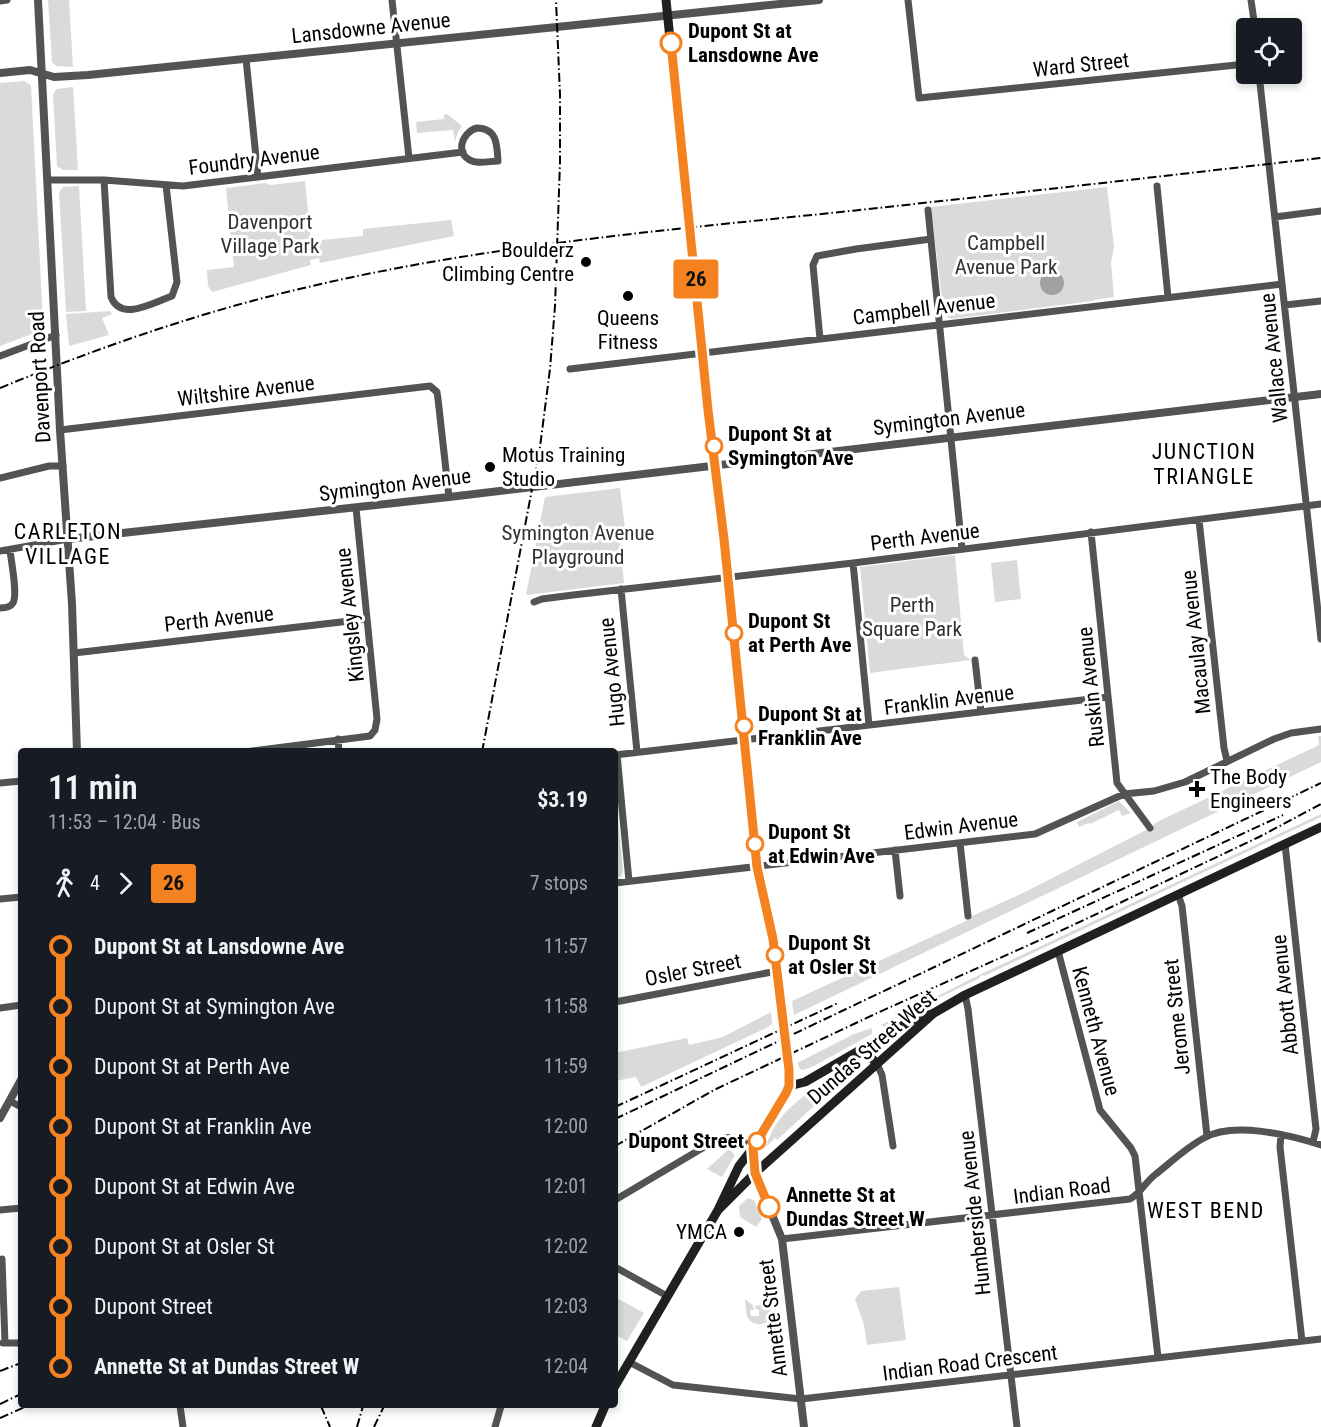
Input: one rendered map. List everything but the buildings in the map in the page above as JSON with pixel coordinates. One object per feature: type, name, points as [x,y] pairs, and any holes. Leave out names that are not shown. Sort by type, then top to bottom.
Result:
[{"type":"main road","points":[[666,0],[757,867],[773,939],[789,1086],[740,1166],[718,1210]]},
{"type":"main road","name":"Dundas Street West","points":[[618,1381],[718,1210],[755,1173],[934,1013],[965,995],[1321,827]]},
{"type":"main road","points":[[789,1086],[805,1082],[912,1020],[934,1013]]},
{"type":"main road","points":[[857,1053],[868,1054],[877,1064]]},
{"type":"main road","points":[[753,1148],[755,1173]]},
{"type":"main road","points":[[596,1427],[604,1408]]},
{"type":"street","points":[[0,1],[7,0]]},
{"type":"street","name":"Davenport Road","points":[[38,0],[74,652],[77,748]]},
{"type":"street","points":[[393,0],[409,158]]},
{"type":"street","name":"Lansdowne Avenue","points":[[0,73],[30,70],[54,77],[819,0]]},
{"type":"street","name":"Ward Street","points":[[908,0],[919,98],[1236,65]]},
{"type":"street","points":[[1251,0],[1253,18]]},
{"type":"street","points":[[246,59],[258,177]]},
{"type":"street","name":"Wallace Avenue","points":[[1260,84],[1321,636]]},
{"type":"street","points":[[482,128],[491,132],[496,139],[498,160],[472,162],[463,152],[462,143],[465,134],[473,129],[482,128]]},
{"type":"street","name":"Foundry Avenue","points":[[48,180],[105,180],[183,186],[463,152]]},
{"type":"street","points":[[105,180],[111,297],[114,305],[123,310],[172,297],[175,291],[177,282],[166,185]]},
{"type":"street","points":[[1156,186],[1168,297]]},
{"type":"street","points":[[928,210],[962,549]]},
{"type":"street","points":[[1275,218],[1321,211]]},
{"type":"street","points":[[820,339],[813,265],[817,256],[850,249],[931,239]]},
{"type":"street","name":"Campbell Avenue","points":[[570,369],[1282,284]]},
{"type":"street","points":[[1285,304],[1321,301]]},
{"type":"street","points":[[0,356],[56,335]]},
{"type":"street","name":"Wiltshire Avenue","points":[[60,430],[426,386],[434,388],[438,399],[449,497]]},
{"type":"street","name":"Symington Avenue","points":[[0,551],[68,539],[356,508],[1321,394]]},
{"type":"street","points":[[0,478],[49,466],[63,466]]},
{"type":"street","name":"Perth Avenue","points":[[534,603],[542,599],[621,589],[853,563],[1321,504]]},
{"type":"street","name":"Kingsley Avenue","points":[[338,739],[369,736],[375,730],[377,718],[356,508]]},
{"type":"street","name":"Macaulay Avenue","points":[[1199,520],[1227,761]]},
{"type":"street","name":"Ruskin Avenue","points":[[1090,532],[1117,783],[1150,828]]},
{"type":"street","points":[[0,608],[8,607],[13,603],[15,593],[10,550]]},
{"type":"street","points":[[853,563],[869,726]]},
{"type":"street","name":"Hugo Avenue","points":[[621,589],[637,752]]},
{"type":"street","name":"Perth Avenue","points":[[74,652],[367,619]]},
{"type":"street","points":[[975,660],[981,712]]},
{"type":"street","name":"Franklin Avenue","points":[[618,755],[1108,698]]},
{"type":"street","name":"Edwin Avenue","points":[[618,883],[1035,834],[1124,794],[1170,787],[1282,736],[1321,729]]},
{"type":"street","points":[[274,748],[338,739],[339,748]]},
{"type":"street","points":[[618,774],[629,881]]},
{"type":"street","points":[[0,783],[18,781]]},
{"type":"street","points":[[960,843],[968,916]]},
{"type":"street","name":"Abbott Avenue","points":[[1285,844],[1317,1144]]},
{"type":"street","points":[[895,850],[900,896]]},
{"type":"street","name":"Jerome Street","points":[[1178,894],[1182,906],[1207,1136]]},
{"type":"street","points":[[0,899],[18,897]]},
{"type":"street","name":"Kenneth Avenue","points":[[1058,951],[1100,1110],[1133,1152],[1140,1192],[1158,1357]]},
{"type":"street","name":"Osler Street","points":[[618,1001],[777,971]]},
{"type":"street","name":"Humberside Avenue","points":[[965,995],[1017,1427]]},
{"type":"street","points":[[0,1008],[18,1005]]},
{"type":"street","points":[[877,1064],[882,1075],[893,1146]]},
{"type":"street","points":[[0,1118],[18,1086]]},
{"type":"street","points":[[10,1101],[18,1105]]},
{"type":"street","name":"Indian Road","points":[[782,1239],[1130,1199],[1140,1192],[1152,1177],[1207,1136],[1243,1130],[1281,1135],[1317,1144]]},
{"type":"street","points":[[1281,1135],[1280,1147],[1302,1341]]},
{"type":"street","points":[[618,1198],[724,1137],[739,1138],[753,1148]]},
{"type":"street","name":"Annette Street","points":[[755,1173],[782,1239],[804,1427]]},
{"type":"street","points":[[0,1210],[18,1208]]},
{"type":"street","points":[[2,1259],[2,1343],[18,1343]]},
{"type":"street","points":[[618,1269],[667,1296]]},
{"type":"street","name":"Indian Road Crescent","points":[[629,1362],[673,1385],[801,1399],[1321,1339]]},
{"type":"street","points":[[180,1408],[183,1427]]},
{"type":"street","points":[[495,1427],[500,1408]]},
{"type":"green space","points":[[48,0],[69,0],[73,67],[56,66],[52,62]]},
{"type":"green space","points":[[24,81],[31,85],[43,322],[37,332],[0,346],[0,83]]},
{"type":"green space","points":[[73,87],[78,170],[63,170],[57,166],[53,95],[56,89]]},
{"type":"green space","points":[[447,114],[462,126],[455,142],[453,130],[417,133],[416,122],[444,119],[444,115]]},
{"type":"green space","name":"Davenport Village Park","points":[[305,181],[311,241],[363,236],[363,229],[451,220],[454,236],[320,263],[319,258],[310,260],[311,265],[212,292],[208,286],[207,270],[234,267],[226,188]]},
{"type":"green space","points":[[79,186],[86,311],[66,312],[59,192],[63,187]]},
{"type":"green space","name":"Campbell Avenue Park","points":[[1107,187],[1114,247],[1111,262],[1114,297],[951,319],[944,315],[931,207]]},
{"type":"green space","points":[[110,311],[112,314],[102,318],[109,335],[69,346],[66,314]]},
{"type":"green space","name":"Symington Avenue Playground","points":[[620,488],[625,528],[619,529],[624,583],[526,595],[545,497]]},
{"type":"green space","name":"Perth Square Park","points":[[955,555],[964,655],[971,660],[870,673],[860,567]]},
{"type":"green space","points":[[1017,560],[1021,599],[995,602],[991,563]]},
{"type":"green space","points":[[1318,736],[1321,736],[1321,762],[794,1015],[792,1001],[966,921],[1146,830],[1159,821],[1319,745]]},
{"type":"green space","points":[[1119,801],[1131,813],[1122,816],[1119,810],[1079,827],[1077,822]]},
{"type":"green space","points":[[1321,814],[1321,817],[982,975],[884,1027],[881,1025],[977,976]]},
{"type":"green space","points":[[618,820],[623,871],[618,878]]},
{"type":"green space","points":[[771,1012],[772,1024],[768,1027],[641,1087],[636,1077],[618,1080],[618,1052],[687,1038],[689,1045],[723,1037]]},
{"type":"green space","points":[[872,1028],[872,1034],[812,1067],[800,1069],[797,1063],[854,1034]]},
{"type":"green space","points":[[860,1064],[777,1140],[775,1138],[766,1147],[772,1132],[791,1107],[817,1087]]},
{"type":"green space","points":[[729,1149],[735,1155],[722,1177],[707,1169]]},
{"type":"green space","points":[[748,1198],[754,1200],[762,1219],[756,1227],[740,1217],[739,1206]]},
{"type":"green space","points":[[899,1287],[906,1340],[867,1345],[864,1325],[855,1299],[861,1291]]},
{"type":"green space","points":[[770,1296],[771,1316],[767,1322],[757,1324],[750,1321],[746,1314],[745,1299],[753,1305],[754,1310],[750,1310],[751,1316],[759,1316],[759,1310],[755,1306],[764,1304]]},
{"type":"green space","points":[[618,1299],[644,1313],[627,1341],[618,1336]]},
{"type":"shaded area","points":[[1052,271],[1060,275],[1064,283],[1060,291],[1052,295],[1044,291],[1040,283],[1044,275]]},
{"type":"railway","points":[[483,748],[540,447],[550,369],[555,306],[560,162],[556,0]]},
{"type":"railway","points":[[0,388],[114,344],[230,307],[375,272],[442,260],[646,232],[909,205],[1321,158]]},
{"type":"railway","points":[[618,1118],[1321,783]]},
{"type":"railway","points":[[618,1144],[714,1090],[875,1014],[1069,927],[1259,837],[1321,804]]},
{"type":"railway","points":[[1027,933],[1283,815]]},
{"type":"railway","points":[[618,1106],[838,1003]]},
{"type":"railway","points":[[0,1371],[18,1364]]},
{"type":"railway","points":[[0,1404],[18,1395]]},
{"type":"railway","points":[[0,1418],[22,1408]]},
{"type":"railway","points":[[322,1408],[330,1427]]},
{"type":"railway","points":[[357,1427],[362,1408]]},
{"type":"railway","points":[[374,1427],[383,1408]]},
{"type":"bus line","name":"26","points":[[671,43],[757,867],[773,939],[789,1070],[789,1086],[783,1100],[753,1148],[755,1173],[769,1207]]},
{"type":"place","name":"Dupont St at Lansdowne Ave","points":[[671,43]]},
{"type":"place","name":"Boulderz Climbing Centre","points":[[586,262]]},
{"type":"place","name":"Queens Fitness","points":[[628,296]]},
{"type":"place","name":"Dupont St at Symington Ave","points":[[714,446]]},
{"type":"place","name":"Motus Training Studio","points":[[490,467]]},
{"type":"place","name":"Dupont St at Perth Ave","points":[[734,633]]},
{"type":"place","name":"Dupont St at Franklin Ave","points":[[744,726]]},
{"type":"place","name":"The Body Engineers","points":[[1197,789]]},
{"type":"place","name":"Dupont St at Edwin Ave","points":[[755,844]]},
{"type":"place","name":"Dupont St at Osler St","points":[[775,955]]},
{"type":"place","name":"Dupont Street","points":[[757,1141]]},
{"type":"place","name":"Annette St at Dundas Street W","points":[[769,1207]]},
{"type":"place","name":"YMCA","points":[[739,1232]]},
{"type":"district","name":"JUNCTION TRIANGLE","points":[[1204,464]]},
{"type":"district","name":"CARLETON VILLAGE","points":[[68,544]]},
{"type":"district","name":"WEST BEND","points":[[1206,1210]]}]
